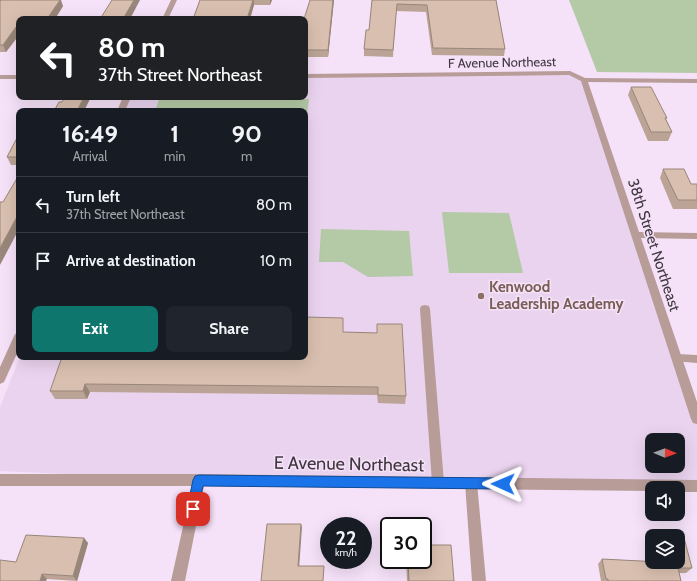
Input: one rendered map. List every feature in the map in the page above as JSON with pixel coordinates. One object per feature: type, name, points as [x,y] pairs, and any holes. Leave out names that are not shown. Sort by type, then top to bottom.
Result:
[{"type":"street","points":[[166,16],[174,0]]},
{"type":"street","name":"F Avenue Northeast","points":[[308,76],[570,73],[584,80],[697,81]]},
{"type":"street","points":[[0,77],[16,77]]},
{"type":"street","name":"38th Street Northeast","points":[[584,80],[697,419]]},
{"type":"street","points":[[636,235],[697,236]]},
{"type":"street","points":[[425,309],[438,483]]},
{"type":"street","points":[[0,379],[16,344]]},
{"type":"street","points":[[677,358],[697,358]]},
{"type":"street","name":"E Avenue Northeast","points":[[0,480],[199,480],[697,486]]},
{"type":"street","points":[[178,581],[199,480]]},
{"type":"street","points":[[471,483],[479,581]]},
{"type":"shaded area","name":"Kenwood Leadership Academy","points":[[570,73],[584,80],[697,419],[697,486],[685,486],[685,481],[645,481],[645,485],[199,480],[0,471],[0,407],[19,360],[308,360],[308,108],[123,108],[127,100],[308,100],[308,76]]},
{"type":"green space","points":[[569,0],[697,0],[697,73],[597,72]]},
{"type":"green space","points":[[309,99],[308,108],[156,108],[159,100]]},
{"type":"green space","points":[[442,212],[509,213],[523,273],[449,273]]},
{"type":"green space","points":[[321,229],[409,231],[413,276],[368,277],[343,262],[319,262]]},
{"type":"building","points":[[60,0],[49,16],[16,16],[16,27],[3,45],[0,45],[0,1]]},
{"type":"building","points":[[112,0],[134,0],[125,16],[102,16]]},
{"type":"building","points":[[200,0],[253,0],[248,16],[194,16]]},
{"type":"building","points":[[310,0],[333,0],[328,50],[308,50],[308,16],[305,16]]},
{"type":"building","points":[[372,0],[496,0],[505,49],[433,48],[427,5],[397,4],[393,50],[364,49],[366,30],[369,30]]},
{"type":"building","points":[[631,87],[651,87],[667,118],[665,118],[672,132],[651,132]]},
{"type":"building","points":[[63,100],[82,100],[78,108],[56,108],[59,102],[62,102]]},
{"type":"building","points":[[16,140],[16,157],[7,157]]},
{"type":"building","points":[[663,169],[684,169],[691,184],[697,184],[697,200],[678,200]]},
{"type":"building","points":[[16,180],[16,219],[0,248],[0,202],[3,202]]},
{"type":"building","points":[[308,317],[343,318],[343,332],[377,333],[377,324],[402,324],[406,396],[378,395],[378,387],[85,384],[83,391],[50,391],[61,360],[308,360]]},
{"type":"building","points":[[267,524],[301,524],[298,566],[320,566],[320,569],[324,569],[323,581],[261,581]]},
{"type":"building","points":[[26,535],[84,538],[73,576],[42,574],[40,581],[0,581],[0,560],[16,562]]},
{"type":"building","points":[[685,542],[692,568],[685,568]]},
{"type":"building","points":[[432,545],[451,545],[454,581],[409,581],[408,569],[432,569]]},
{"type":"building","points":[[602,559],[645,561],[645,569],[678,569],[681,581],[608,581],[608,579],[606,579]]},
{"type":"place","name":"Kenwood Leadership Academy","points":[[481,296]]},
{"type":"route","points":[[193,509],[199,480],[503,484]]}]
